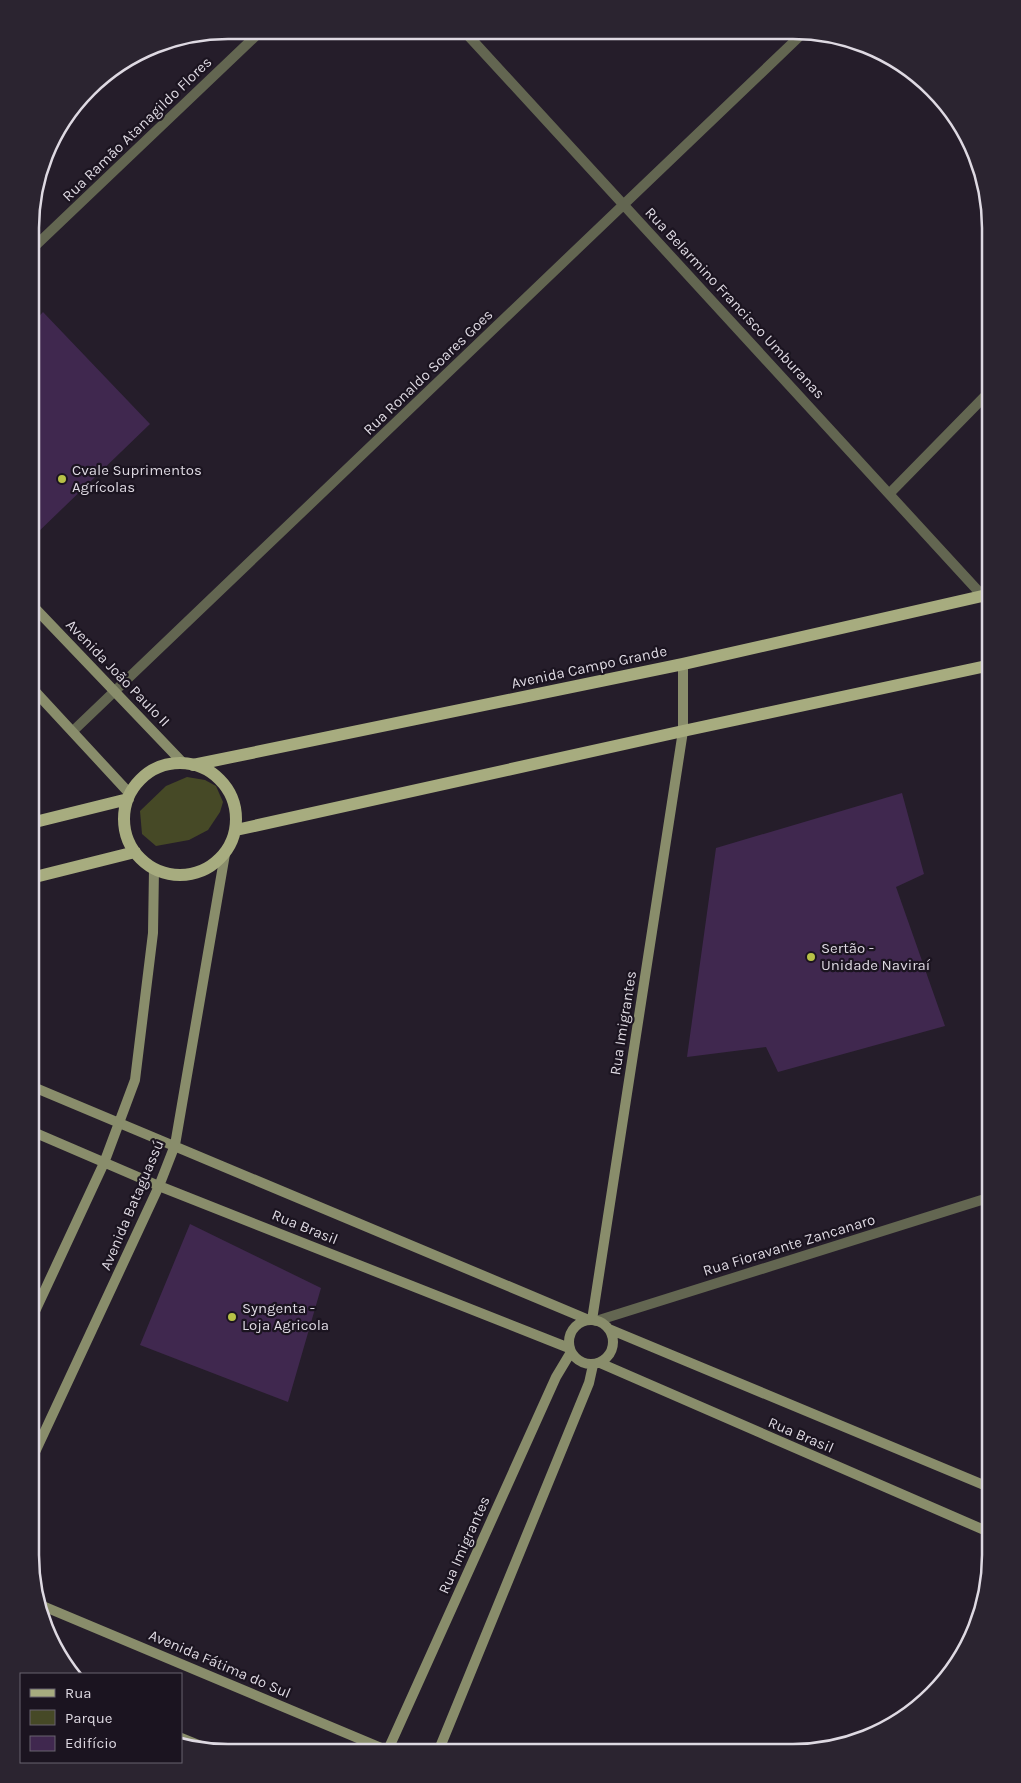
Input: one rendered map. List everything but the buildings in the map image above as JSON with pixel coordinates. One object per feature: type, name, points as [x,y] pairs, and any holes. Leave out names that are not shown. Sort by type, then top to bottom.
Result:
[{"type":"main road","name":"Avenida Campo Grande","points":[[188,764],[684,664],[982,600]]},
{"type":"main road","points":[[236,830],[683,730],[982,668]]},
{"type":"main road","points":[[188,764],[213,774],[227,789],[235,809],[236,830],[225,854],[205,870],[179,876],[154,869],[135,852],[124,827],[124,813],[129,797],[143,778],[161,766],[188,764]]},
{"type":"main road","points":[[39,820],[129,797]]},
{"type":"main road","points":[[39,876],[135,852]]},
{"type":"street","name":"Rua Ramão Atanagildo Flores","points":[[39,242],[253,39]]},
{"type":"street","name":"Rua Belarmino Francisco Umburanas","points":[[470,39],[982,591]]},
{"type":"street","name":"Rua Ronaldo Soares Goes","points":[[73,731],[797,39]]},
{"type":"street","points":[[890,493],[982,399]]},
{"type":"street","name":"Avenida João Paulo II","points":[[39,612],[114,692],[188,764]]},
{"type":"street","name":"Rua Imigrantes","points":[[593,1320],[683,730],[684,664]]},
{"type":"street","points":[[39,695],[73,731],[129,797]]},
{"type":"street","name":"Avenida Bataguassú","points":[[39,1444],[160,1186],[175,1145],[225,854]]},
{"type":"street","points":[[39,1303],[121,1124],[136,1080],[153,933],[154,869]]},
{"type":"street","points":[[39,1089],[982,1484]]},
{"type":"street","name":"Rua Brasil","points":[[39,1135],[160,1186],[570,1350]]},
{"type":"street","name":"Rua Fioravante Zancanaro","points":[[593,1320],[982,1200]]},
{"type":"street","points":[[593,1320],[574,1327],[569,1337],[570,1350],[580,1362],[597,1364]]},
{"type":"street","points":[[441,1744],[597,1364],[610,1355],[613,1348],[614,1341],[608,1328]]},
{"type":"street","name":"Rua Imigrantes","points":[[391,1744],[556,1377],[570,1350]]},
{"type":"street","name":"Rua Brasil","points":[[597,1364],[982,1529]]},
{"type":"street","name":"Avenida Fátima do Sul","points":[[46,1607],[371,1744]]},
{"type":"green space","points":[[187,777],[205,780],[216,786],[223,802],[220,812],[208,830],[189,840],[156,846],[142,834],[140,811],[166,786]]},
{"type":"place","name":"Cvale Suprimentos Agrícolas","points":[[62,479]]},
{"type":"place","name":"Sertão - Unidade Naviraí","points":[[811,957]]},
{"type":"place","name":"Syngenta - Loja Agricola","points":[[232,1317]]}]
